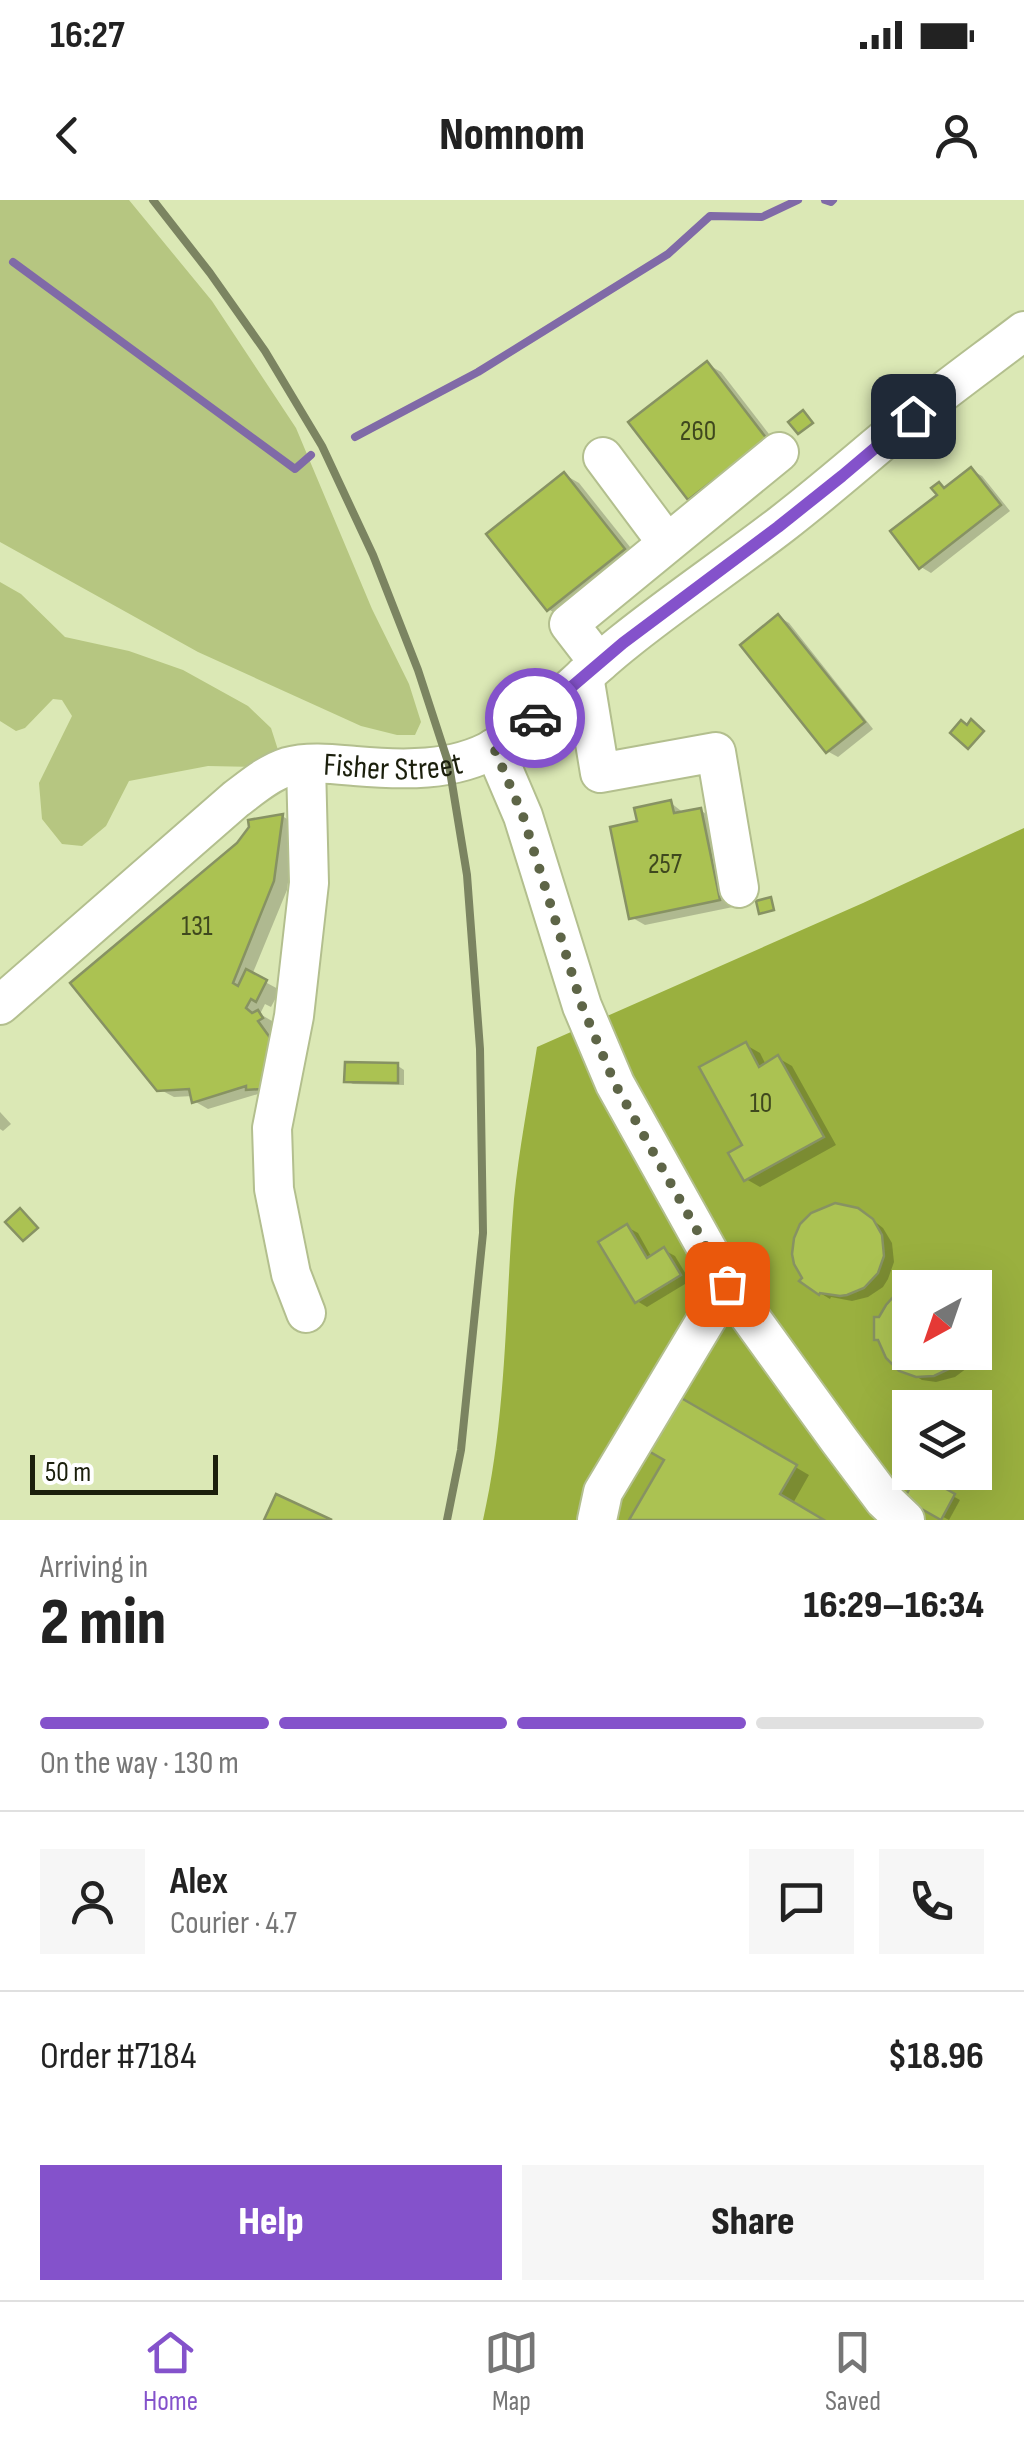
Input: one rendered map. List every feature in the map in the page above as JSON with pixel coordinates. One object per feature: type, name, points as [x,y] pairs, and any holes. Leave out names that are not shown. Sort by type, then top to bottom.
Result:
[{"type":"street","name":"Fisher Street","points":[[0,1005],[262,780],[287,767],[306,765],[389,769],[449,765],[494,748],[1024,330]]},
{"type":"street","points":[[739,888],[716,752],[600,773],[592,669],[568,624],[778,452]]},
{"type":"street","points":[[602,457],[667,543]]},
{"type":"street","points":[[748,477],[778,527]]},
{"type":"street","points":[[494,748],[523,816],[582,1006],[615,1084],[727,1284],[850,1456],[904,1520]]},
{"type":"street","points":[[306,765],[309,883],[294,1016],[272,1128],[274,1189],[291,1274],[306,1314]]},
{"type":"street","points":[[597,1520],[604,1492],[727,1284]]},
{"type":"green space","points":[[0,200],[129,200],[212,301],[296,428],[372,609],[409,684],[421,722],[415,735],[361,726],[198,652],[0,542]]},
{"type":"green space","points":[[0,582],[21,594],[65,637],[129,651],[183,670],[248,706],[271,728],[279,753],[262,767],[208,766],[129,781],[106,826],[82,846],[62,844],[42,819],[39,783],[72,716],[62,700],[53,699],[25,728],[16,731],[0,721]]},
{"type":"green space","points":[[1024,828],[1024,1520],[483,1520],[501,1401],[516,1180],[537,1047]]},
{"type":"building","points":[[707,361],[767,439],[688,500],[628,422]]},
{"type":"building","points":[[803,410],[813,423],[798,434],[788,422]]},
{"type":"building","points":[[971,467],[1001,505],[919,569],[890,531],[937,495],[931,488],[939,482],[944,488]]},
{"type":"building","points":[[564,472],[625,549],[547,611],[486,534]]},
{"type":"building","points":[[778,614],[865,722],[826,753],[740,645]]},
{"type":"building","points":[[971,719],[984,731],[968,749],[950,733],[961,720],[967,725]]},
{"type":"building","points":[[671,800],[674,813],[701,808],[720,900],[629,919],[610,827],[637,821],[634,808]]},
{"type":"building","points":[[283,814],[274,881],[233,983],[238,986],[246,969],[267,980],[256,1002],[251,999],[246,1008],[252,1013],[258,1010],[263,1018],[258,1021],[271,1039],[267,1085],[246,1090],[246,1086],[192,1103],[189,1089],[157,1091],[70,983],[237,843],[249,827],[248,820]]},
{"type":"building","points":[[771,897],[774,910],[759,914],[756,901]]},
{"type":"building","points":[[746,1042],[759,1067],[778,1055],[824,1137],[744,1181],[728,1153],[742,1145],[699,1067]]},
{"type":"building","points":[[345,1062],[398,1063],[398,1083],[344,1082]]},
{"type":"building","points":[[835,1203],[858,1208],[873,1219],[882,1235],[884,1256],[878,1273],[864,1288],[847,1295],[819,1295],[799,1281],[802,1278],[792,1254],[794,1238],[811,1213]]},
{"type":"building","points":[[20,1208],[38,1228],[23,1241],[5,1222]]},
{"type":"building","points":[[627,1224],[647,1258],[664,1247],[681,1275],[635,1303],[598,1242]]},
{"type":"building","points":[[892,1298],[892,1364],[878,1340],[874,1340],[874,1317],[879,1317]]},
{"type":"building","points":[[947,1370],[934,1376],[916,1377],[899,1371]]},
{"type":"building","points":[[676,1395],[797,1465],[780,1494],[824,1520],[629,1520],[664,1460],[645,1449]]},
{"type":"building","points":[[909,1490],[948,1490],[955,1494],[941,1520],[904,1499]]},
{"type":"building","points":[[276,1494],[332,1520],[264,1520]]},
{"type":"waterway","points":[[355,437],[478,372],[668,254],[710,216],[762,217],[798,200]]},
{"type":"waterway","points":[[825,200],[833,200]]},
{"type":"waterway","points":[[13,262],[295,469],[311,455]]},
{"type":"railway","points":[[153,200],[265,351],[322,446],[373,555],[418,670],[449,765],[467,875],[480,1049],[483,1233],[461,1450],[447,1520]]},
{"type":"way so far","points":[[535,718],[494,748],[523,816],[582,1006],[615,1084],[727,1284]]},
{"type":"route","points":[[535,718],[623,643],[778,527],[913,416]]}]
